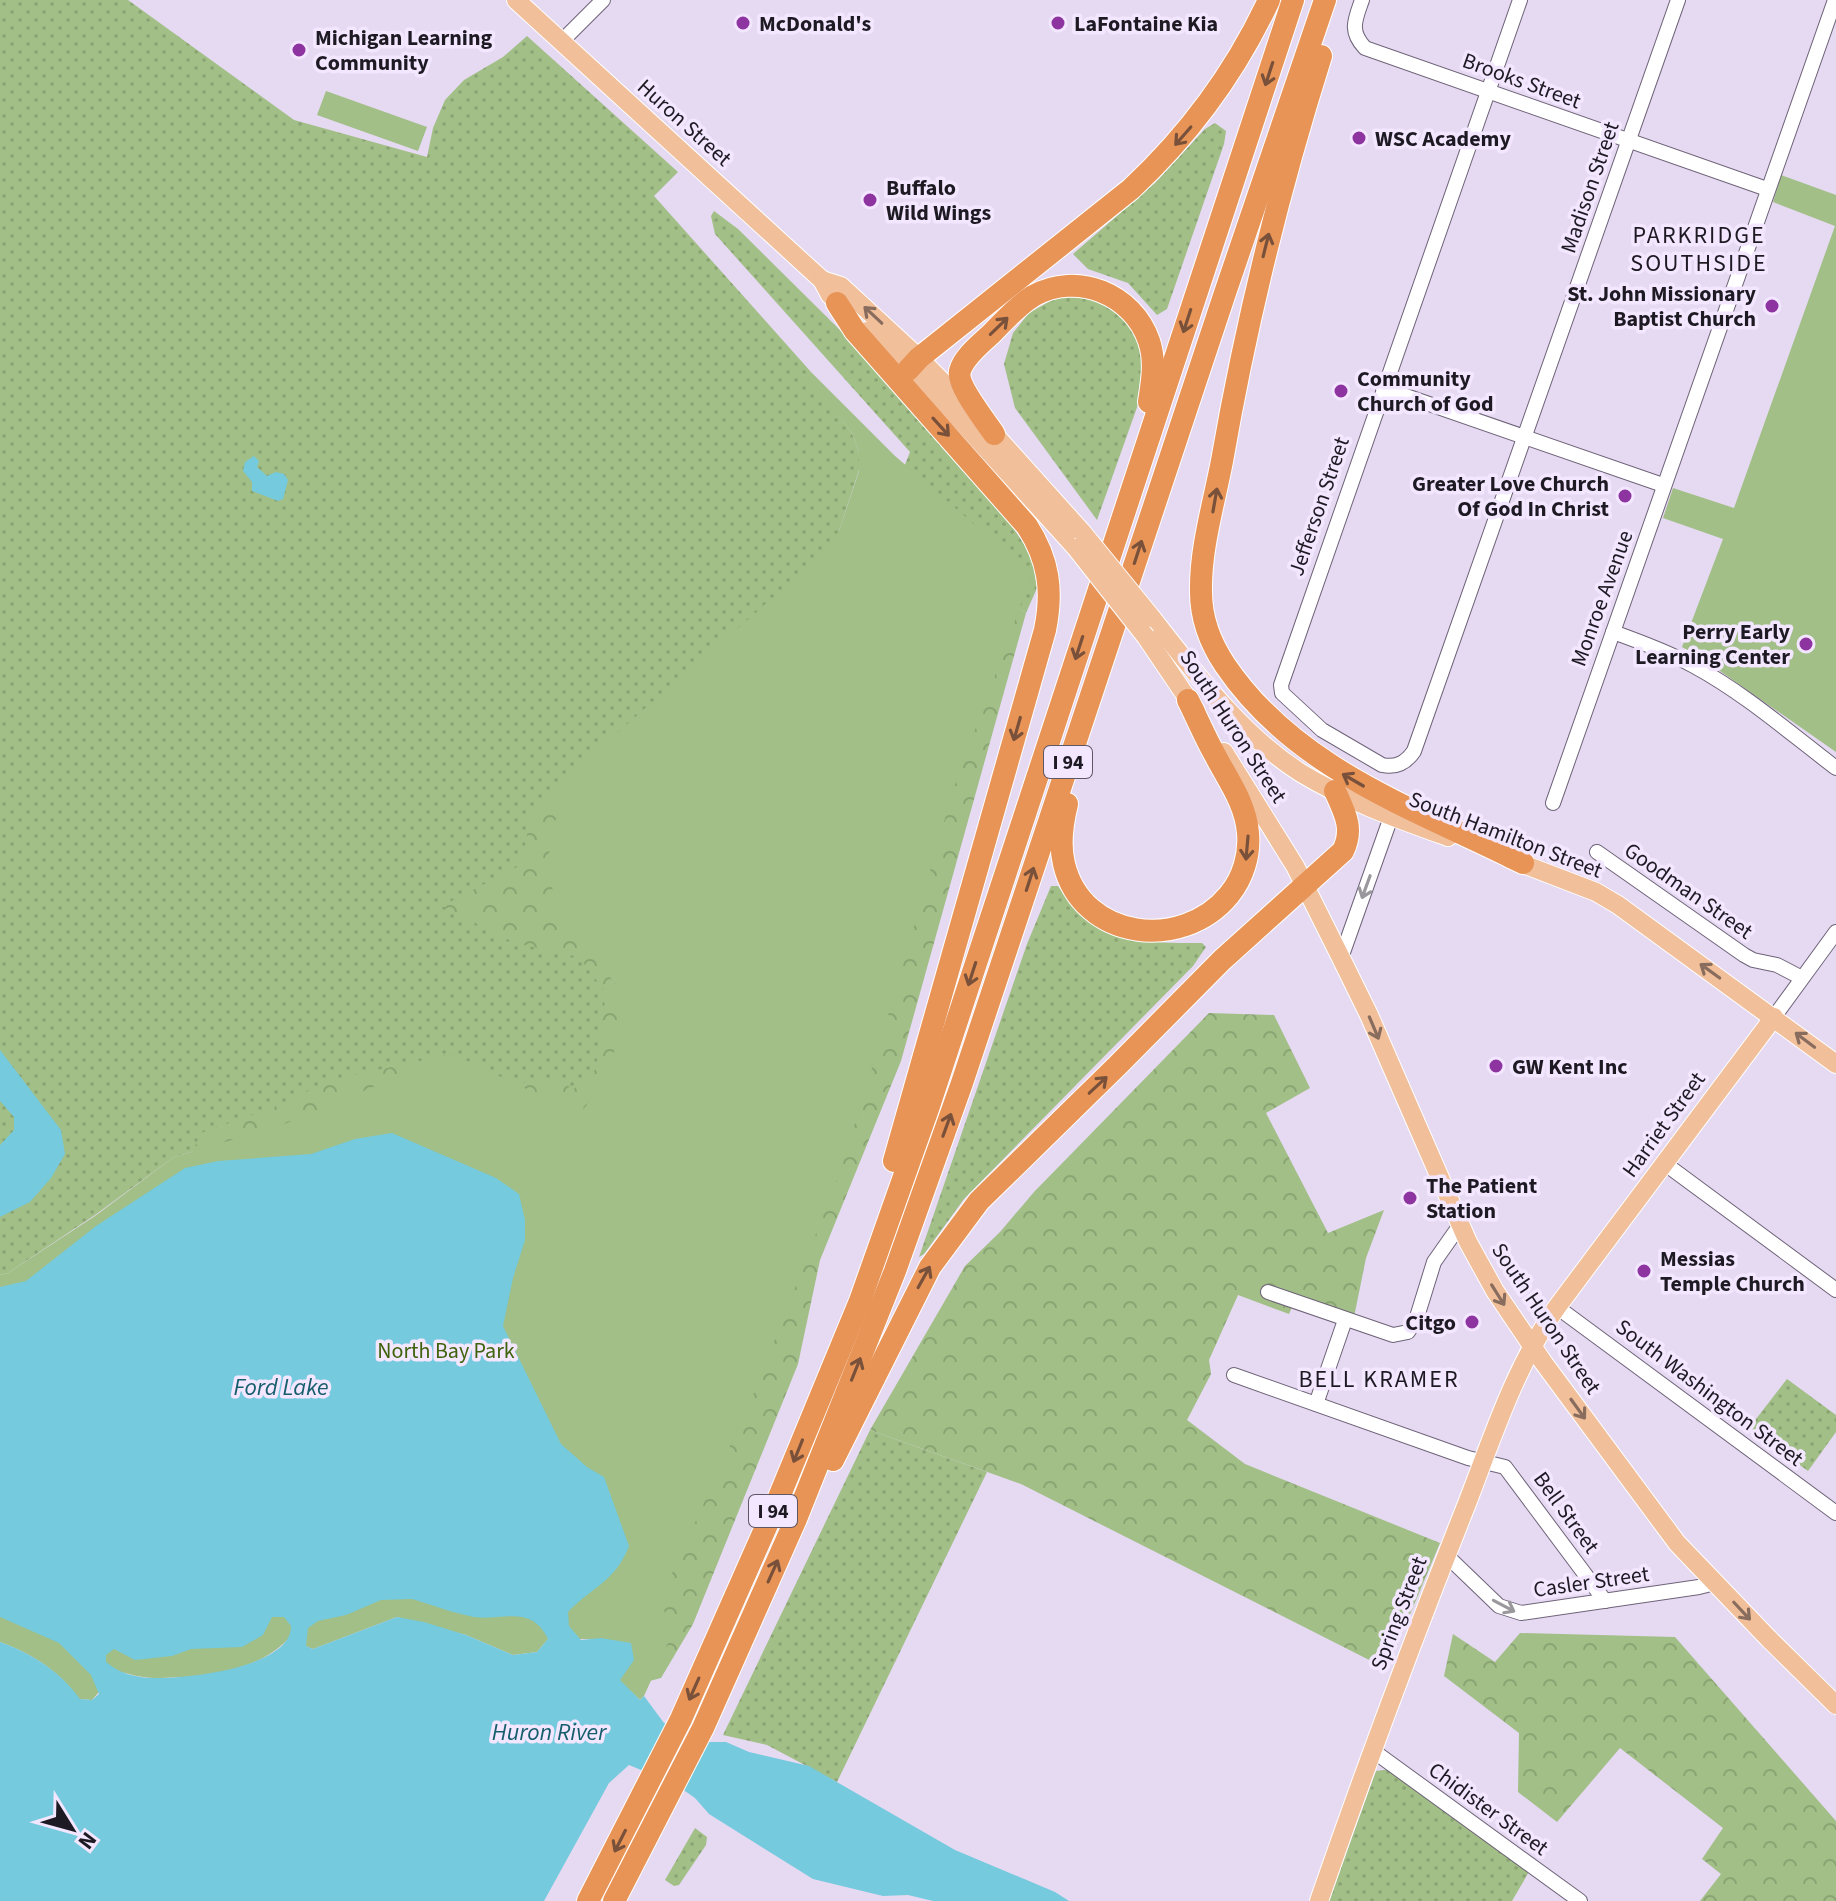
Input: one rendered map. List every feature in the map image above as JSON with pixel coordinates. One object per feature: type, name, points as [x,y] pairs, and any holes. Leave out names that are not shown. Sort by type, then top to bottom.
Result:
[{"type":"highway","points":[[913,364],[1131,189],[1155,166],[1201,115],[1223,85],[1269,0]]},
{"type":"highway","name":"I 94","points":[[588,1901],[681,1719],[777,1502],[860,1301],[934,1091],[1293,0]]},
{"type":"highway","name":"I 94","points":[[614,1901],[703,1728],[796,1519],[906,1242],[1325,0]]},
{"type":"highway","points":[[1339,0],[1299,126],[1257,283],[1202,570],[1203,613],[1217,652],[1226,667],[1255,701],[1305,748],[1377,794],[1523,863]]},
{"type":"highway","points":[[994,434],[961,383],[960,370],[978,347],[1033,296],[1052,288],[1089,287],[1120,301],[1135,315],[1149,341],[1154,371],[1143,452]]},
{"type":"highway","points":[[837,303],[855,331],[1027,526],[1043,554],[1050,587],[1045,630],[910,1111],[867,1246],[860,1301]]},
{"type":"highway","points":[[1076,739],[1073,781],[1063,820],[1061,846],[1064,866],[1072,884],[1086,902],[1118,925],[1156,933],[1192,925],[1221,905],[1235,887],[1244,869],[1248,831],[1234,788],[1188,700]]},
{"type":"highway","points":[[796,1519],[837,1454],[930,1267],[979,1201],[1232,950],[1335,861],[1348,841],[1348,820],[1335,791]]},
{"type":"main road","name":"Huron Street","points":[[516,0],[822,280]]},
{"type":"main road","name":"South Huron Street","points":[[822,280],[841,286],[994,456],[1152,618],[1200,679]]},
{"type":"main road","name":"South Huron Street","points":[[822,280],[837,303],[994,434],[1079,540],[1250,792],[1304,886],[1369,1015],[1460,1225],[1495,1291],[1677,1543],[1833,1696]]},
{"type":"main road","name":"South Hamilton Street","points":[[1200,679],[1236,719],[1270,750],[1301,772],[1391,817],[1596,892],[1836,1064]]},
{"type":"main road","name":"Harriet Street","points":[[1532,1346],[1557,1307],[1774,1017]]},
{"type":"main road","name":"Spring Street","points":[[1319,1901],[1446,1555],[1532,1346]]},
{"type":"street","points":[[561,42],[603,0]]},
{"type":"street","name":"Brooks Street","points":[[1362,0],[1352,26],[1365,48],[1767,189]]},
{"type":"street","name":"Jefferson Street","points":[[1414,751],[1409,759],[1393,767],[1369,759],[1322,730],[1282,693],[1281,685],[1520,0]]},
{"type":"street","name":"Madison Street","points":[[1414,751],[1678,0]]},
{"type":"street","name":"Monroe Avenue","points":[[1553,803],[1835,0]]},
{"type":"street","points":[[1383,388],[1663,485]]},
{"type":"street","points":[[1613,632],[1663,650],[1695,666],[1726,685],[1836,768]]},
{"type":"street","points":[[1341,958],[1391,817]]},
{"type":"street","name":"Goodman Street","points":[[1597,852],[1744,955],[1777,965],[1802,978]]},
{"type":"street","name":"Harriet Street","points":[[1774,1017],[1836,932]]},
{"type":"street","points":[[1664,1163],[1836,1290]]},
{"type":"street","points":[[1268,1292],[1393,1335],[1408,1332],[1417,1317],[1434,1262],[1460,1225]]},
{"type":"street","name":"South Washington Street","points":[[1557,1307],[1836,1513]]},
{"type":"street","points":[[1316,1404],[1345,1320]]},
{"type":"street","name":"Bell Street","points":[[1234,1375],[1468,1458],[1505,1467],[1605,1601]]},
{"type":"street","name":"Casler Street","points":[[1446,1555],[1499,1606],[1521,1613],[1715,1583]]},
{"type":"street","name":"Chidister Street","points":[[1372,1750],[1580,1901]]},
{"type":"green space","points":[[0,0],[128,0],[294,120],[427,157],[433,128],[445,100],[464,80],[503,57],[527,36],[678,172],[654,196],[811,372],[807,376],[852,433],[859,452],[859,470],[839,531],[855,591],[910,452],[715,234],[711,216],[714,211],[738,229],[843,333],[1004,515],[1032,555],[1037,588],[1026,613],[1006,600],[607,977],[611,1071],[580,1114],[282,1125],[174,1157],[95,1215],[8,1273],[0,1275]]},
{"type":"green space","points":[[326,91],[427,127],[418,151],[317,115]]},
{"type":"green space","points":[[1215,123],[1226,131],[1224,144],[1167,309],[1157,315],[1128,283],[1088,269],[1073,254],[1156,182],[1205,129]]},
{"type":"green space","points":[[1781,175],[1836,195],[1836,752],[1682,647],[1723,539],[1663,518],[1673,488],[1734,508],[1835,226],[1773,202]]},
{"type":"green space","points":[[1081,293],[1110,302],[1137,331],[1145,359],[1141,396],[1097,520],[1015,408],[1004,364],[1013,333],[1029,313],[1052,300]]},
{"type":"green space","name":"North Bay Park","points":[[811,372],[895,456],[1032,574],[954,787],[840,1172],[754,1393],[658,1604],[676,1625],[644,1696],[640,1700],[619,1680],[634,1660],[617,1639],[548,1639],[537,1652],[513,1655],[466,1635],[397,1617],[313,1649],[288,1639],[260,1659],[207,1675],[154,1678],[117,1671],[92,1700],[79,1699],[44,1664],[0,1642],[0,1275],[8,1273],[95,1216],[174,1157],[282,1125],[452,1054],[580,1114],[611,1071],[624,991],[608,975],[592,946],[565,920],[556,906],[549,858],[554,825],[582,763],[791,582],[821,554],[839,531],[859,471],[859,452],[852,433],[806,376]]},
{"type":"green space","points":[[1005,599],[1026,613],[901,1061],[820,1260],[798,1364],[693,1624],[661,1678],[642,1683],[185,1168],[201,1133],[277,1106],[331,1080],[452,1054],[513,1083],[558,1081],[574,1089],[596,1069],[606,993],[579,957],[515,943],[442,906],[521,865],[531,815],[582,763],[615,819]]},
{"type":"green space","points":[[1051,886],[1058,886],[1088,918],[1121,935],[1159,942],[1202,943],[1206,947],[1193,966],[964,1199],[919,1257],[1027,944]]},
{"type":"green space","points":[[1209,1013],[1274,1015],[1310,1088],[1266,1113],[1328,1233],[1384,1210],[1366,1258],[1354,1317],[1296,1298],[1289,1314],[1238,1295],[1209,1360],[1211,1374],[1187,1420],[1245,1464],[1440,1543],[1387,1669],[1021,1484],[870,1430],[965,1266]]},
{"type":"green space","points":[[1787,1379],[1836,1415],[1836,1432],[1808,1471],[1749,1428]]},
{"type":"green space","points":[[870,1430],[987,1472],[837,1782],[767,1745],[723,1735]]},
{"type":"green space","points":[[1520,1633],[1675,1637],[1836,1821],[1836,1901],[1700,1901],[1721,1874],[1702,1859],[1723,1828],[1620,1748],[1557,1822],[1518,1792],[1519,1733],[1444,1676],[1453,1634],[1495,1662]]},
{"type":"green space","points":[[1391,1769],[1530,1870],[1512,1901],[1329,1901],[1376,1771]]},
{"type":"green space","points":[[695,1828],[707,1837],[706,1845],[679,1885],[674,1886],[665,1880]]},
{"type":"water","points":[[254,456],[259,461],[257,467],[267,476],[276,472],[284,474],[288,480],[283,499],[278,501],[252,491],[252,482],[243,471],[245,462]]},
{"type":"water","points":[[0,1050],[61,1130],[65,1154],[51,1178],[30,1202],[0,1217],[0,1145],[14,1130],[14,1117],[0,1101]]},
{"type":"water","name":"Ford Lake","points":[[392,1133],[496,1178],[519,1194],[525,1220],[525,1240],[503,1326],[561,1444],[587,1467],[604,1477],[629,1546],[610,1576],[568,1612],[569,1626],[581,1640],[601,1638],[631,1643],[634,1660],[620,1680],[640,1700],[644,1696],[664,1723],[710,1742],[726,1742],[749,1752],[809,1766],[955,1850],[1055,1892],[1069,1901],[933,1901],[908,1895],[883,1896],[813,1879],[709,1814],[695,1798],[675,1784],[629,1765],[609,1783],[544,1901],[0,1901],[0,1642],[44,1664],[64,1680],[80,1699],[92,1700],[99,1694],[91,1675],[59,1643],[0,1617],[0,1287],[26,1281],[96,1226],[185,1168],[218,1161],[311,1154],[355,1139]],"holes":[[[412,1599],[474,1617],[525,1618],[541,1628],[548,1639],[537,1652],[513,1655],[466,1635],[397,1617],[313,1649],[306,1646],[308,1628],[318,1621],[346,1615],[381,1600]],[[272,1617],[284,1617],[291,1626],[287,1640],[274,1652],[234,1668],[188,1676],[147,1678],[122,1672],[106,1662],[106,1655],[114,1649],[135,1660],[172,1656],[191,1649],[242,1647],[263,1635]]]},
{"type":"place","name":"McDonald's","points":[[743,23]]},
{"type":"place","name":"LaFontaine Kia","points":[[1058,23]]},
{"type":"place","name":"Michigan Learning Community","points":[[299,50]]},
{"type":"place","name":"WSC Academy","points":[[1359,138]]},
{"type":"place","name":"Buffalo Wild Wings","points":[[870,200]]},
{"type":"place","name":"St. John Missionary Baptist Church","points":[[1772,306]]},
{"type":"place","name":"Community Church of God","points":[[1341,391]]},
{"type":"place","name":"Greater Love Church Of God In Christ","points":[[1625,496]]},
{"type":"place","name":"Perry Early Learning Center","points":[[1806,644]]},
{"type":"place","name":"GW Kent Inc","points":[[1496,1066]]},
{"type":"place","name":"The Patient Station","points":[[1410,1198]]},
{"type":"place","name":"Messias Temple Church","points":[[1644,1271]]},
{"type":"place","name":"Citgo","points":[[1472,1322]]},
{"type":"district","name":"PARKRIDGE SOUTHSIDE","points":[[1699,249]]},
{"type":"district","name":"BELL KRAMER","points":[[1379,1379]]},
{"type":"water label","name":"Huron River","points":[[549,1732]]}]
